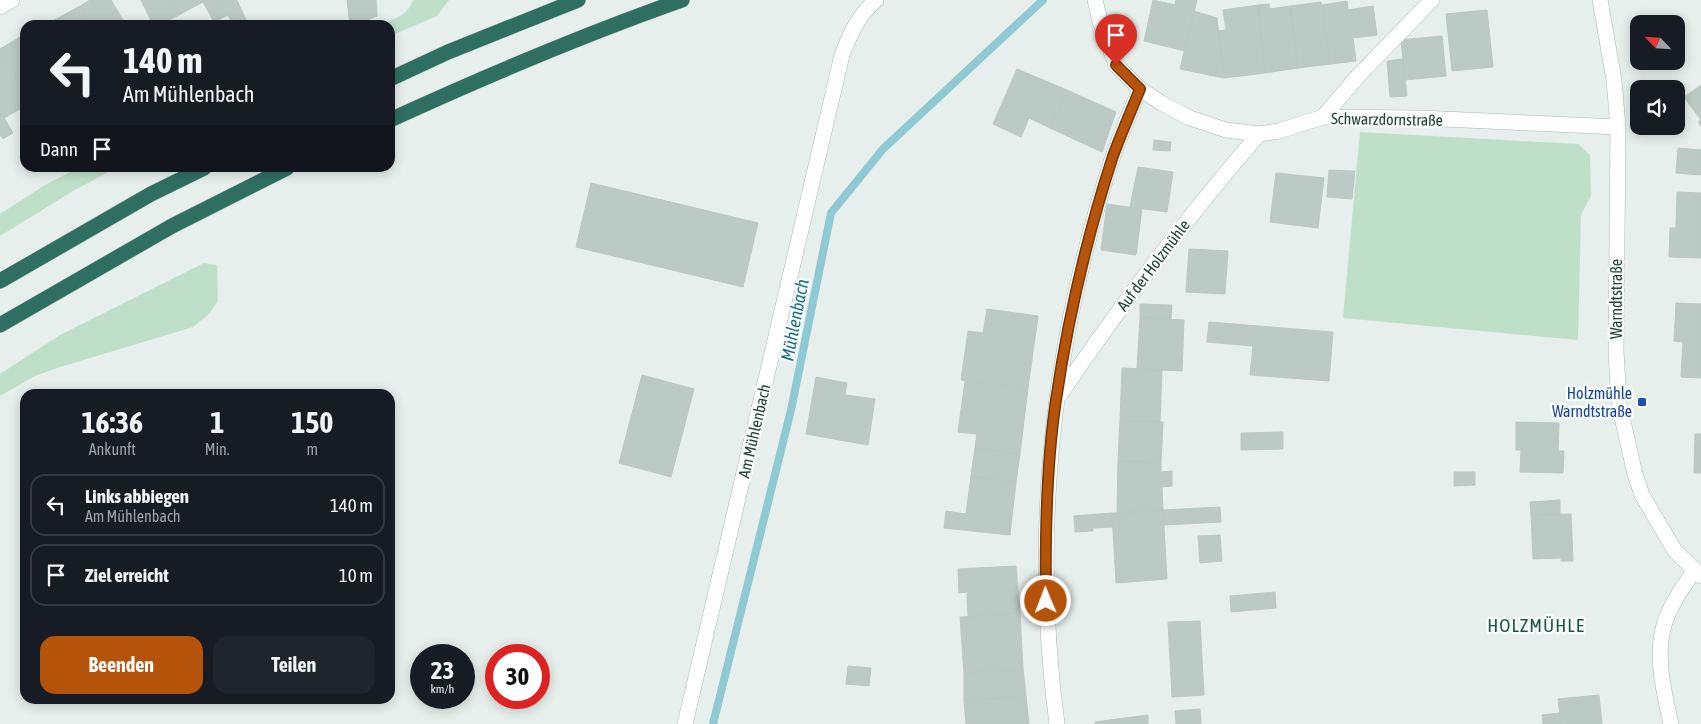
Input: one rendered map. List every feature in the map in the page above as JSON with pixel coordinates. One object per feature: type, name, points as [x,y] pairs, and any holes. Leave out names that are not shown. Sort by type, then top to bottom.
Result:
[{"type":"highway","points":[[395,77],[448,52],[578,0]]},
{"type":"highway","points":[[395,118],[455,90],[544,53],[682,0]]},
{"type":"highway","points":[[0,281],[151,194],[196,172]]},
{"type":"highway","points":[[0,325],[172,226],[279,172]]},
{"type":"street","points":[[0,7],[12,0]]},
{"type":"street","name":"Am Mühlenbach","points":[[685,724],[842,55],[852,30],[863,11],[876,0]]},
{"type":"street","points":[[1095,0],[1100,21],[1116,65],[1140,89]]},
{"type":"street","points":[[1323,117],[1359,75],[1432,0]]},
{"type":"street","name":"Warndtstraße","points":[[1603,1],[1614,80],[1618,127],[1616,351],[1619,404],[1634,474],[1642,496],[1675,551],[1698,574]]},
{"type":"street","name":"Schwarzdornstraße","points":[[1140,89],[1162,104],[1190,118],[1226,130],[1259,134],[1279,132],[1323,117],[1420,118],[1618,127]]},
{"type":"street","name":"Auf der Holzmühle","points":[[1057,724],[1047,620],[1045,542],[1049,467],[1056,401],[1072,310],[1090,233],[1114,155],[1140,89]]},
{"type":"street","name":"Auf der Holzmühle","points":[[1056,401],[1106,326],[1179,230],[1259,134]]},
{"type":"street","points":[[1671,724],[1663,687],[1660,653],[1664,624],[1678,594],[1698,574]]},
{"type":"green space","points":[[413,0],[449,0],[437,16],[395,34],[395,20],[392,20],[408,10]]},
{"type":"green space","points":[[1360,132],[1578,144],[1590,155],[1591,196],[1581,214],[1578,340],[1343,318]]},
{"type":"green space","points":[[70,172],[109,172],[73,191],[0,236],[0,214],[45,185]]},
{"type":"green space","points":[[204,263],[217,265],[218,301],[209,314],[193,327],[57,368],[35,376],[0,396],[0,374],[60,335]]},
{"type":"building","points":[[90,0],[111,0],[123,20],[87,20],[80,6]]},
{"type":"building","points":[[141,0],[171,0],[179,15],[168,20],[151,20]]},
{"type":"building","points":[[171,0],[202,0],[203,2],[179,15]]},
{"type":"building","points":[[202,0],[220,0],[228,15],[218,20],[213,20]]},
{"type":"building","points":[[220,0],[237,0],[246,20],[230,20]]},
{"type":"building","points":[[347,0],[376,0],[377,16],[367,20],[349,20]]},
{"type":"building","points":[[1153,0],[1175,5],[1176,0],[1197,0],[1185,51],[1144,41]]},
{"type":"building","points":[[1347,1],[1348,10],[1373,6],[1377,35],[1353,38],[1356,61],[1330,64],[1322,5]]},
{"type":"building","points":[[1321,2],[1330,64],[1298,68],[1290,6]]},
{"type":"building","points":[[1269,4],[1270,9],[1290,6],[1298,68],[1265,73],[1258,5]]},
{"type":"building","points":[[1258,5],[1265,73],[1224,78],[1218,31],[1226,30],[1223,10]]},
{"type":"building","points":[[80,6],[87,20],[55,20]]},
{"type":"building","points":[[1487,10],[1493,67],[1452,71],[1446,14]]},
{"type":"building","points":[[1194,11],[1217,18],[1224,78],[1180,69]]},
{"type":"building","points":[[1442,36],[1446,76],[1405,80],[1401,40]]},
{"type":"building","points":[[20,37],[20,84],[0,49]]},
{"type":"building","points":[[0,49],[20,84],[20,109],[4,118],[0,111]]},
{"type":"building","points":[[1403,59],[1407,96],[1390,97],[1387,61]]},
{"type":"building","points":[[1017,69],[1067,90],[1050,128],[1029,118],[1021,137],[993,124]]},
{"type":"building","points":[[1701,85],[1701,120],[1685,98],[1685,96]]},
{"type":"building","points":[[1067,90],[1116,112],[1102,152],[1050,128]]},
{"type":"building","points":[[0,111],[13,133],[3,139],[0,135]]},
{"type":"building","points":[[1154,140],[1171,142],[1170,151],[1153,150]]},
{"type":"building","points":[[1678,148],[1701,150],[1701,175],[1676,173]]},
{"type":"building","points":[[1138,167],[1173,172],[1167,212],[1130,207]]},
{"type":"building","points":[[1329,170],[1355,171],[1352,199],[1327,197]]},
{"type":"building","points":[[1276,173],[1324,178],[1318,228],[1270,222]]},
{"type":"building","points":[[591,183],[758,223],[743,287],[576,247]]},
{"type":"building","points":[[1677,192],[1701,193],[1701,258],[1669,257],[1670,228],[1676,228]]},
{"type":"building","points":[[1107,204],[1142,209],[1136,255],[1101,250]]},
{"type":"building","points":[[1189,249],[1228,251],[1225,294],[1186,292]]},
{"type":"building","points":[[1676,303],[1701,304],[1701,378],[1681,377],[1683,342],[1674,341]]},
{"type":"building","points":[[1140,304],[1172,305],[1171,319],[1140,318]]},
{"type":"building","points":[[987,309],[1038,316],[1028,388],[961,380],[968,331],[983,333]]},
{"type":"building","points":[[1140,318],[1184,320],[1182,371],[1137,369]]},
{"type":"building","points":[[1209,322],[1333,332],[1329,381],[1250,375],[1253,346],[1207,342]]},
{"type":"building","points":[[1122,368],[1162,370],[1160,422],[1120,420]]},
{"type":"building","points":[[642,375],[694,389],[671,477],[619,463]]},
{"type":"building","points":[[816,377],[847,383],[845,395],[875,399],[868,445],[806,434]]},
{"type":"building","points":[[965,381],[1028,388],[1020,454],[975,448],[977,434],[958,432]]},
{"type":"building","points":[[1120,420],[1163,422],[1161,463],[1118,461]]},
{"type":"building","points":[[1516,422],[1559,423],[1558,451],[1564,451],[1563,473],[1520,472],[1521,450],[1516,450]]},
{"type":"building","points":[[1283,432],[1283,449],[1241,450],[1241,433]]},
{"type":"building","points":[[1695,434],[1701,434],[1701,473],[1694,473]]},
{"type":"building","points":[[975,448],[1020,454],[1016,482],[971,476]]},
{"type":"building","points":[[1118,461],[1161,463],[1161,472],[1172,471],[1172,486],[1162,487],[1163,510],[1117,513]]},
{"type":"building","points":[[1454,472],[1475,472],[1475,485],[1454,486]]},
{"type":"building","points":[[971,476],[1016,482],[1010,535],[944,528],[946,511],[966,514]]},
{"type":"building","points":[[1560,500],[1560,514],[1531,515],[1530,502]]},
{"type":"building","points":[[1220,507],[1221,522],[1164,525],[1163,510]]},
{"type":"building","points":[[1163,510],[1167,579],[1116,583],[1112,513]]},
{"type":"building","points":[[1112,513],[1113,527],[1093,528],[1093,531],[1075,532],[1074,516]]},
{"type":"building","points":[[1571,514],[1573,561],[1561,561],[1561,558],[1533,559],[1531,515]]},
{"type":"building","points":[[1220,535],[1222,561],[1200,563],[1198,536]]},
{"type":"building","points":[[1016,566],[1020,613],[968,617],[967,592],[959,593],[958,569]]},
{"type":"building","points":[[1275,592],[1276,608],[1231,612],[1230,596]]},
{"type":"building","points":[[1020,613],[1023,669],[964,673],[960,617]]},
{"type":"building","points":[[1200,621],[1204,695],[1172,697],[1168,622]]},
{"type":"building","points":[[848,666],[871,668],[869,686],[846,684]]},
{"type":"building","points":[[1023,669],[1026,696],[964,701],[964,673]]},
{"type":"building","points":[[1599,695],[1602,724],[1561,724],[1558,699]]},
{"type":"building","points":[[1026,696],[1029,724],[966,724],[964,701]]},
{"type":"building","points":[[1200,709],[1201,724],[1176,724],[1175,711]]},
{"type":"building","points":[[1559,713],[1561,724],[1543,724],[1542,715]]},
{"type":"building","points":[[1148,715],[1148,724],[1095,724],[1095,722]]},
{"type":"waterway","name":"Mühlenbach","points":[[713,724],[791,410],[831,213],[883,149],[1043,0]]},
{"type":"place","name":"Holzmühle Warndtstraße","points":[[1642,402]]},
{"type":"district","name":"HOLZMÜHLE","points":[[1536,625]]},
{"type":"route","points":[[1046,601],[1045,542],[1049,467],[1056,401],[1072,310],[1090,233],[1114,155],[1140,89],[1116,65]]}]
